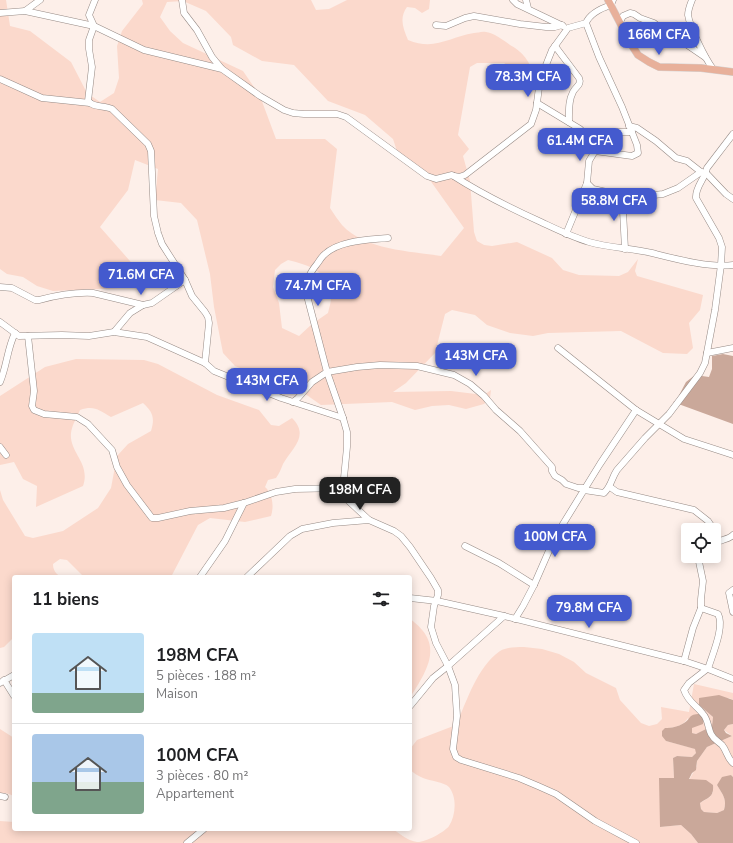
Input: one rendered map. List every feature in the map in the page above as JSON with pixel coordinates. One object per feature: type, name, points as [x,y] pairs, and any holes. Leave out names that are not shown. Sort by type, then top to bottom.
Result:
[{"type":"main road","points":[[611,2],[631,44],[638,55],[649,62],[659,67],[713,69],[733,72]]},
{"type":"street","points":[[25,10],[40,0]]},
{"type":"street","points":[[90,103],[88,95],[92,67],[89,40],[94,26],[89,15],[95,0]]},
{"type":"street","points":[[182,0],[184,13],[197,30],[212,57],[222,69],[260,96],[284,110],[293,113],[337,114],[346,117],[427,176],[436,179],[452,175],[459,177],[464,175],[531,124],[536,110],[540,80],[554,46],[568,28],[586,23]]},
{"type":"street","points":[[513,0],[517,4],[568,28]]},
{"type":"street","points":[[526,0],[528,8]]},
{"type":"street","points":[[692,0],[689,10],[689,18],[705,57],[713,69]]},
{"type":"street","points":[[537,103],[584,132],[595,151],[632,156],[638,153],[638,149],[617,94],[599,57],[586,23],[588,18],[611,2]]},
{"type":"street","points":[[32,6],[41,13]]},
{"type":"street","points":[[0,13],[25,10],[94,26],[144,50],[222,69]]},
{"type":"street","points":[[620,22],[623,16],[630,13],[634,14],[654,24],[705,57]]},
{"type":"street","points":[[436,25],[446,26],[474,16],[546,27],[562,25]]},
{"type":"street","points":[[554,46],[580,81],[580,85],[572,93],[570,100],[569,122]]},
{"type":"street","points":[[0,79],[42,98],[90,103],[112,109],[148,144],[151,151],[154,216],[158,233],[162,244],[185,280],[192,296],[208,317],[209,323],[204,363]]},
{"type":"street","points":[[584,132],[637,128],[656,141],[676,158],[687,161],[733,199]]},
{"type":"street","points":[[294,402],[312,382],[327,372],[357,367],[402,365],[417,366],[454,375],[470,384],[484,396],[496,410],[520,430],[552,467],[552,472],[555,476],[571,487],[604,493],[610,487],[613,476],[617,470],[645,438],[669,414],[704,367],[715,310],[722,247],[719,238],[696,198],[696,192],[703,173],[733,134]]},
{"type":"street","points":[[566,234],[587,183],[589,161],[595,151]]},
{"type":"street","points":[[587,183],[593,189],[625,196],[663,194],[678,188],[703,173]]},
{"type":"street","points":[[452,175],[472,187],[566,234],[587,242],[641,250],[705,264],[726,266],[733,265]]},
{"type":"street","points":[[625,196],[623,211],[625,248]]},
{"type":"street","points":[[388,238],[358,241],[332,248],[324,254],[307,280],[307,300],[327,372],[343,418],[346,432],[347,442],[343,488],[340,493],[369,520],[394,531],[410,547],[432,578],[438,590],[437,601],[434,606],[432,634],[448,666],[455,685],[458,716],[453,749],[456,757],[461,760],[519,778],[556,794],[595,821],[636,843]]},
{"type":"street","points":[[114,332],[124,318],[143,305],[152,303],[185,280]]},
{"type":"street","points":[[0,287],[12,288],[36,300],[66,293],[85,292],[143,305]]},
{"type":"street","points":[[0,322],[19,336],[89,336],[114,332],[147,337],[204,363],[214,371],[281,398],[343,418]]},
{"type":"street","points":[[0,382],[6,367],[10,342],[15,333]]},
{"type":"street","points":[[28,336],[34,391],[32,406],[34,410],[44,414],[77,417],[88,424],[112,450],[117,467],[127,485],[152,518],[190,511],[224,508],[276,492],[295,489],[343,488]]},
{"type":"street","points":[[558,348],[636,410],[684,439],[733,455]]},
{"type":"street","points":[[707,353],[733,348]]},
{"type":"street","points":[[515,619],[534,585],[555,537],[600,464],[636,410]]},
{"type":"street","points":[[0,447],[6,455]]},
{"type":"street","points":[[610,487],[617,492],[694,510],[709,523]]},
{"type":"street","points":[[201,575],[224,541],[244,503]]},
{"type":"street","points":[[249,575],[275,549],[296,532],[306,528],[333,522],[369,520]]},
{"type":"street","points":[[721,540],[732,536],[733,545]]},
{"type":"street","points":[[465,546],[499,563],[534,585]]},
{"type":"street","points":[[684,661],[693,628],[701,608],[703,581],[699,563]]},
{"type":"street","points":[[733,590],[729,593],[733,612]]},
{"type":"street","points":[[412,598],[437,601],[504,616],[684,661],[733,679]]},
{"type":"street","points":[[701,608],[716,613],[721,620],[708,669],[689,682],[684,690],[688,700],[703,713],[713,738],[722,744],[728,759],[733,764]]},
{"type":"street","points":[[412,704],[433,678],[504,616]]},
{"type":"street","points":[[12,676],[2,681],[12,694]]},
{"type":"street","points":[[187,843],[202,831]]},
{"type":"shaded area","points":[[0,0],[6,0],[10,26],[30,31],[71,62],[87,93],[100,102],[114,93],[119,78],[117,46],[122,31],[143,4],[142,0],[311,0],[316,10],[329,9],[347,0],[430,0],[429,9],[422,13],[415,8],[407,7],[402,19],[408,40],[418,43],[434,44],[474,33],[489,32],[514,47],[522,54],[530,66],[533,76],[524,78],[504,63],[477,63],[470,67],[458,135],[469,149],[463,156],[470,181],[474,232],[477,241],[484,245],[492,246],[517,242],[552,258],[563,270],[579,275],[619,276],[628,272],[638,259],[635,271],[637,276],[703,295],[700,310],[689,323],[693,348],[687,354],[663,353],[621,331],[548,333],[533,336],[510,333],[487,325],[475,315],[452,310],[445,314],[435,353],[406,383],[393,392],[451,391],[484,395],[491,390],[490,398],[484,404],[466,409],[449,405],[432,406],[415,410],[392,402],[321,405],[301,391],[235,366],[223,353],[214,307],[210,274],[197,220],[181,203],[155,200],[158,169],[135,160],[128,190],[100,227],[137,269],[137,284],[120,288],[53,291],[37,286],[23,277],[7,274],[0,269]],"holes":[[[183,1],[206,11],[231,37],[233,45],[262,61],[294,65],[328,101],[365,115],[393,139],[398,154],[427,176],[464,228],[441,256],[402,251],[375,244],[363,240],[342,225],[330,208],[337,149],[325,139],[276,139],[260,96],[243,71],[183,43],[170,31],[160,17],[167,2]],[[288,260],[304,264],[317,271],[323,276],[330,289],[331,300],[328,313],[312,324],[299,336],[282,328],[279,303],[273,287],[275,270]]]},
{"type":"shaded area","points":[[723,354],[733,356],[733,424],[673,402],[676,401],[686,382],[695,375],[709,377],[712,369],[712,356]]},
{"type":"shaded area","points":[[76,359],[144,360],[158,364],[217,395],[259,410],[271,425],[279,426],[292,418],[297,424],[299,436],[298,442],[283,464],[276,478],[268,480],[265,487],[270,493],[272,501],[271,516],[245,522],[210,518],[198,525],[172,575],[82,575],[67,560],[60,559],[53,564],[55,572],[58,575],[12,575],[12,639],[4,647],[0,648],[0,490],[3,500],[25,536],[33,538],[63,531],[98,508],[111,488],[117,456],[128,444],[151,431],[152,426],[153,419],[151,412],[143,403],[111,417],[100,410],[93,408],[80,410],[72,427],[71,440],[84,471],[85,478],[83,486],[36,507],[37,486],[23,479],[14,462],[0,465],[0,396],[45,367]]},
{"type":"shaded area","points":[[412,621],[421,628],[430,647],[430,657],[423,677],[412,695]]},
{"type":"shaded area","points":[[515,647],[542,649],[559,654],[574,662],[586,673],[616,688],[620,700],[641,723],[649,726],[657,724],[662,719],[661,707],[689,712],[694,684],[733,693],[733,700],[729,698],[699,705],[713,717],[712,726],[696,734],[692,733],[692,728],[688,718],[684,723],[678,726],[665,728],[666,741],[696,749],[696,753],[692,757],[677,756],[673,758],[674,778],[660,778],[660,827],[681,825],[698,843],[0,843],[0,821],[12,822],[12,831],[396,831],[410,840],[417,842],[424,841],[439,834],[449,826],[453,817],[455,806],[452,791],[447,785],[423,778],[412,771],[412,746],[417,740],[456,725],[474,685],[485,666],[500,651]]},
{"type":"shaded area","points":[[719,695],[733,700],[733,724],[728,725],[724,730],[732,736],[707,747],[697,761],[696,770],[692,773],[689,779],[706,780],[713,785],[712,794],[700,803],[701,809],[704,812],[717,813],[724,810],[725,803],[724,797],[717,785],[722,777],[731,775],[733,777],[733,843],[698,843],[681,825],[660,827],[659,778],[674,778],[673,758],[677,756],[692,757],[696,753],[695,749],[666,741],[662,736],[662,731],[665,728],[682,724],[696,714],[700,714],[703,718],[703,724],[692,728],[692,733],[696,734],[712,726],[713,717],[699,705],[699,698]]},
{"type":"shaded area","points":[[733,724],[733,777],[731,775],[717,785],[725,800],[724,810],[717,813],[704,812],[701,809],[700,803],[710,797],[713,792],[689,780],[697,766],[697,761],[707,747],[732,736],[724,730],[728,725]]},
{"type":"shaded area","points":[[0,729],[12,737],[12,795],[0,793]]}]
